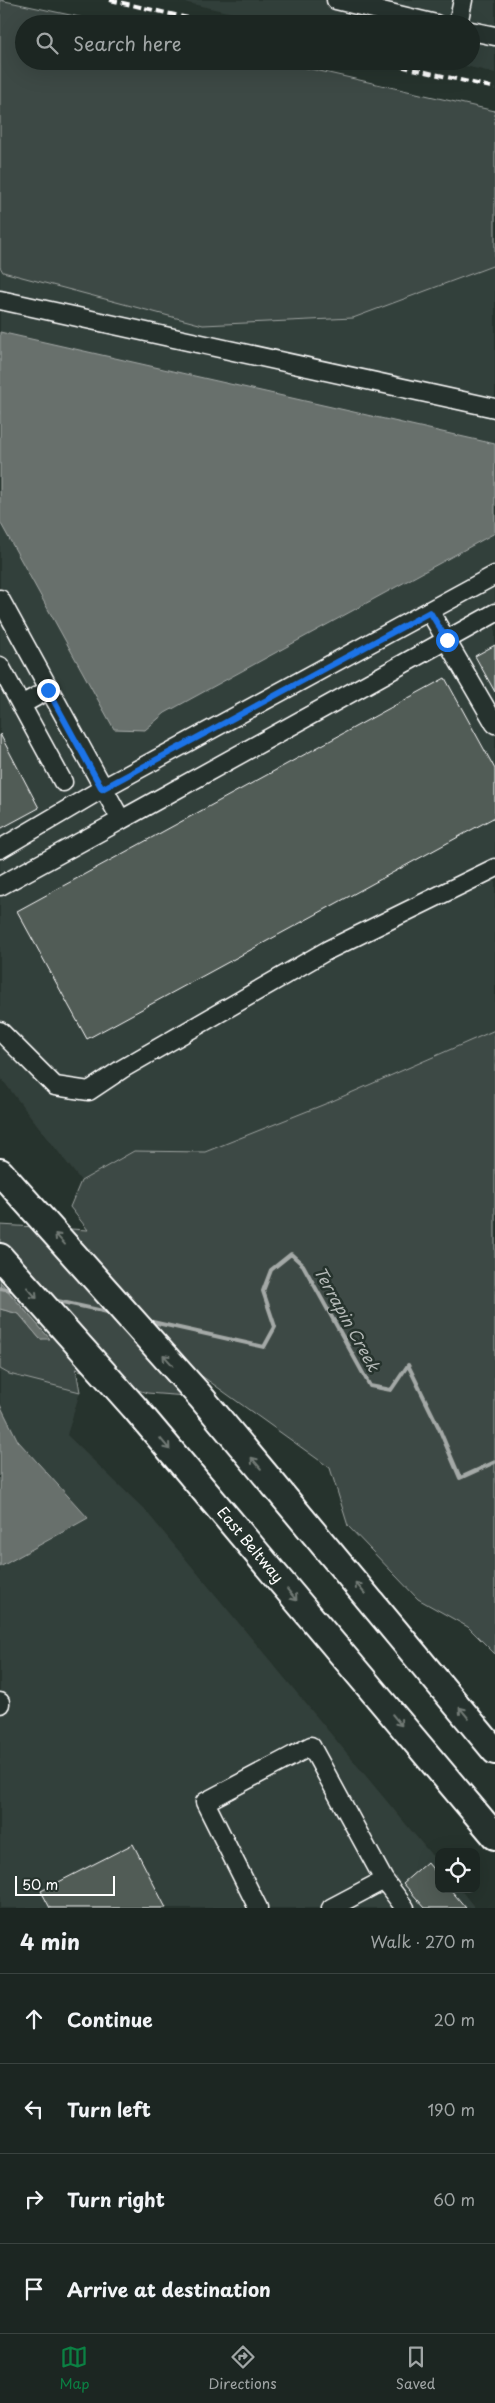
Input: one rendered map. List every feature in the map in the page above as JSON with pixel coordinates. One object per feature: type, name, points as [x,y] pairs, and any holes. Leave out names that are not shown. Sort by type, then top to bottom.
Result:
[{"type":"highway","points":[[0,1172],[200,1396],[495,1751]]},
{"type":"highway","name":"East Beltway","points":[[0,1257],[134,1407],[495,1836]]},
{"type":"lane","points":[[336,0],[398,15]]},
{"type":"lane","points":[[460,15],[464,0]]},
{"type":"lane","points":[[480,33],[495,36]]},
{"type":"lane","points":[[0,300],[495,408]]},
{"type":"lane","points":[[0,849],[102,789],[495,575]]},
{"type":"lane","points":[[0,599],[120,820]]},
{"type":"lane","points":[[430,612],[495,724]]},
{"type":"lane","points":[[0,886],[495,613]]},
{"type":"lane","points":[[0,666],[64,782]]},
{"type":"lane","points":[[21,705],[48,690]]},
{"type":"lane","points":[[0,1031],[55,1086],[89,1091],[122,1069],[328,950],[495,868]]},
{"type":"lane","points":[[258,1908],[204,1802],[311,1746],[384,1880],[405,1908]]},
{"type":"lane","points":[[331,1908],[384,1880]]},
{"type":"shaded area","points":[[0,0],[70,15],[15,15],[15,70],[315,70],[495,111],[495,265],[353,318],[203,325],[3,272],[0,267]]},
{"type":"shaded area","points":[[175,0],[495,0],[495,73],[480,69],[480,15],[241,15]]},
{"type":"shaded area","points":[[495,265],[495,1030],[330,1102],[205,1152],[134,1151],[81,1181],[0,1077],[0,267],[3,272],[353,318]]},
{"type":"shaded area","points":[[0,332],[495,444],[495,533],[165,713],[145,730],[114,729],[0,522]]},
{"type":"shaded area","points":[[495,1030],[495,1654],[468,1627],[418,1599],[348,1526],[330,1468],[199,1374],[186,1396],[147,1393],[76,1369],[80,1392],[9,1374],[0,1369],[0,1309],[19,1314],[40,1339],[49,1338],[0,1282],[0,1225],[88,1230],[70,1207],[81,1181],[134,1151],[205,1152],[330,1102]]},
{"type":"shaded area","points":[[0,1282],[50,1339],[40,1339],[19,1314],[0,1309]]},
{"type":"shaded area","points":[[0,1369],[9,1374],[80,1392],[67,1435],[145,1510],[435,1859],[435,1893],[463,1893],[475,1908],[0,1908]]},
{"type":"shaded area","points":[[0,1405],[18,1441],[88,1518],[0,1567]]},
{"type":"building","points":[[495,645],[495,692],[475,656]]},
{"type":"building","points":[[445,678],[495,769],[495,817],[87,1039],[17,911]]},
{"type":"building","points":[[0,734],[39,808],[0,829]]},
{"type":"building","points":[[133,1844],[166,1908],[50,1908],[41,1891]]},
{"type":"building","points":[[427,1862],[435,1871],[435,1893],[453,1893],[466,1908],[425,1908],[403,1883]]},
{"type":"waterway","name":"Terrapin Creek","points":[[148,1321],[264,1347],[275,1327],[263,1291],[271,1270],[291,1254],[303,1265],[370,1386],[391,1390],[408,1365],[438,1426],[460,1478],[495,1462]]},
{"type":"waterway","name":"Terrapin Creek","points":[[0,1288],[17,1291]]},
{"type":"waterway","name":"Terrapin Creek","points":[[53,1300],[112,1313]]},
{"type":"railway","points":[[110,0],[175,15]]},
{"type":"railway","points":[[417,70],[495,88]]},
{"type":"route","points":[[48,690],[102,789],[430,612],[447,640]]}]
